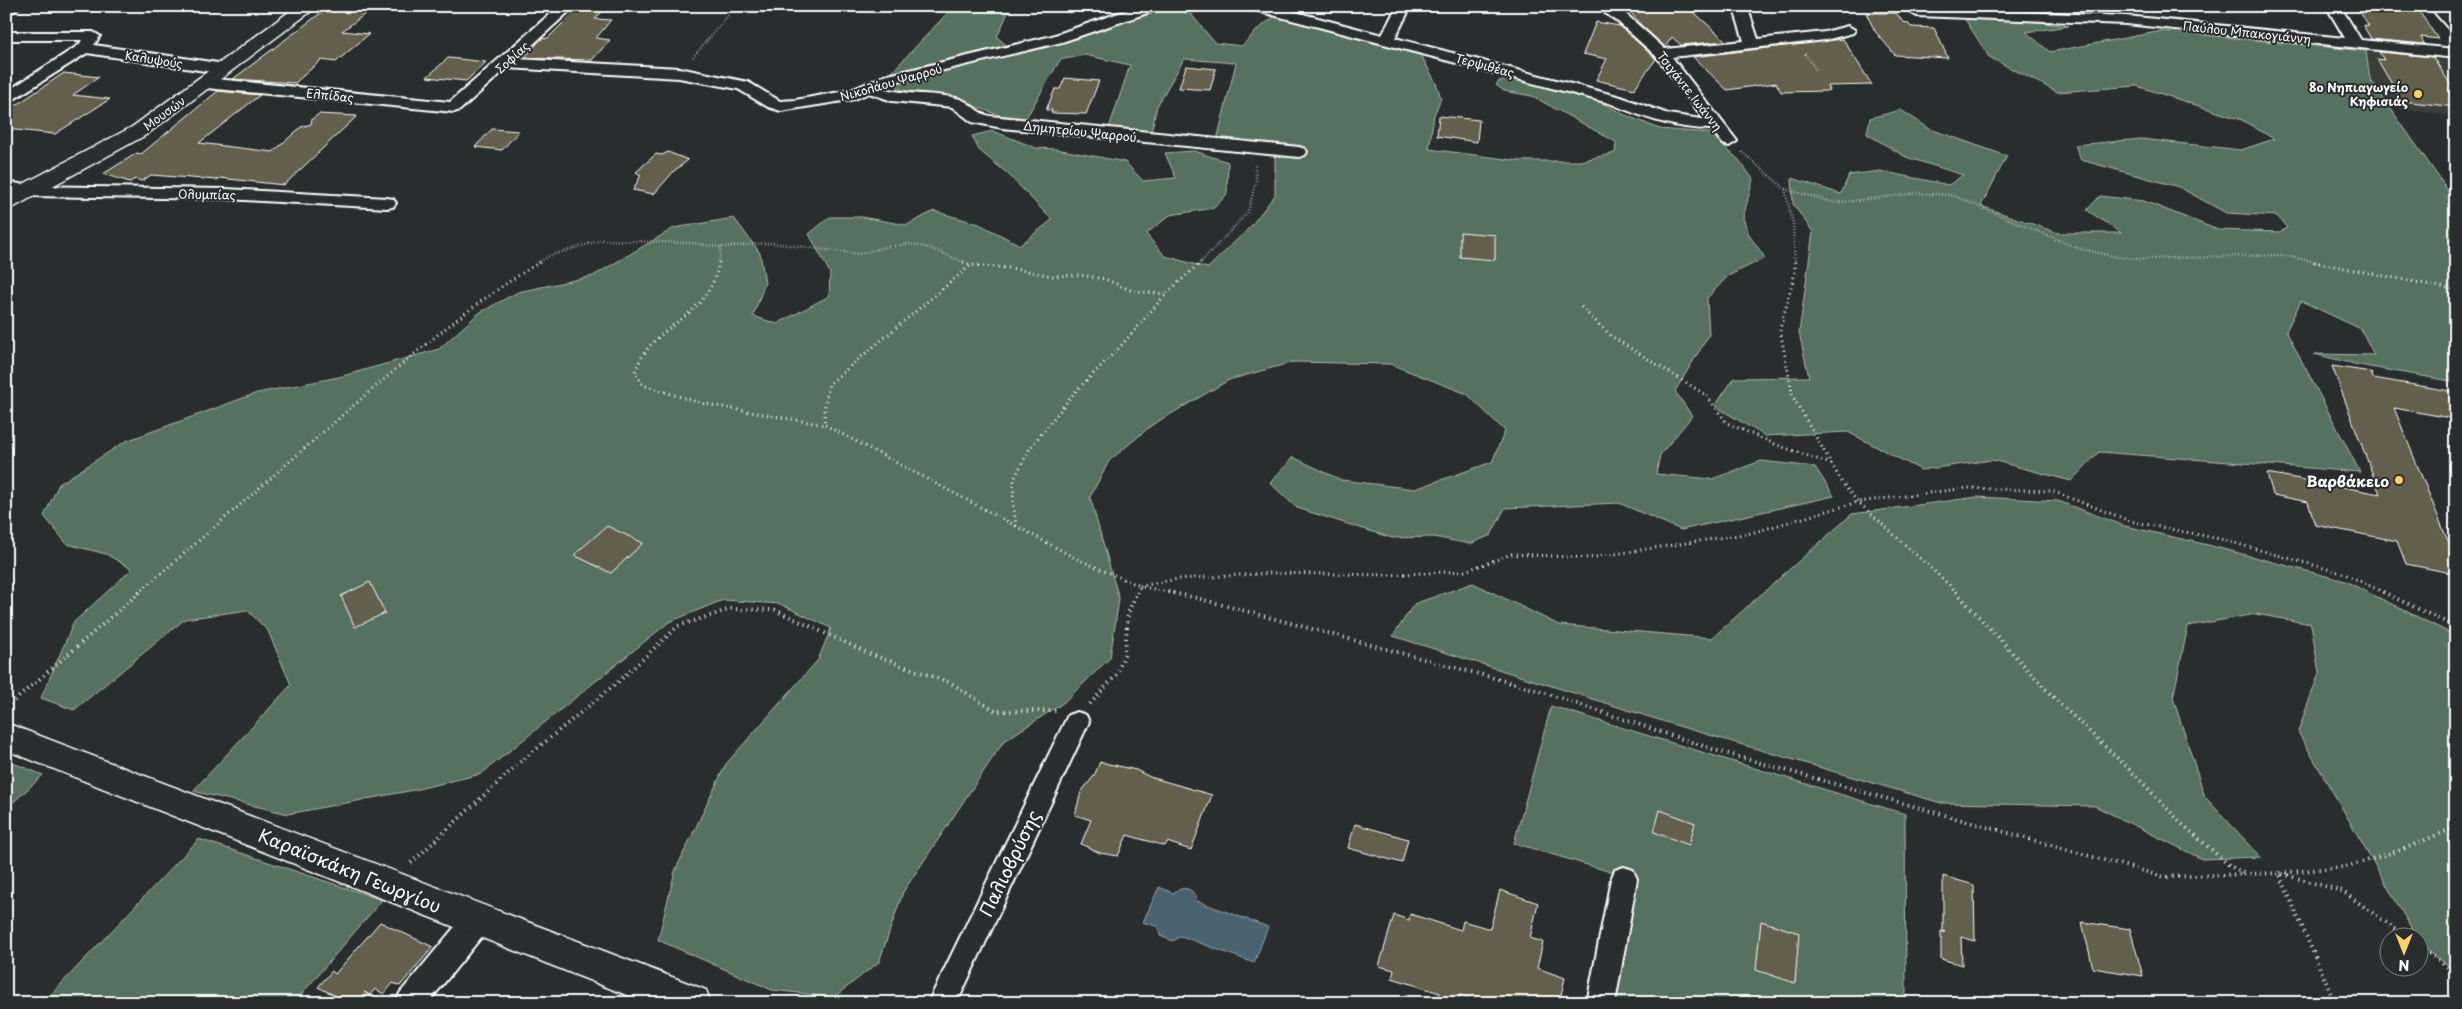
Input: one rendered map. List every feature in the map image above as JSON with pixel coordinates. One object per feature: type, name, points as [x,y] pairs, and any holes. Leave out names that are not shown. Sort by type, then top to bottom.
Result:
[{"type":"street","points":[[6,12],[14,6]]},
{"type":"street","name":"Μουσών","points":[[6,202],[139,131],[309,6]]},
{"type":"street","name":"Σοφίας","points":[[454,107],[506,63],[568,6]]},
{"type":"street","name":"Νικολάου Ψαρρού","points":[[506,63],[680,73],[743,85],[781,106],[855,94],[889,79],[1057,39],[1154,6]]},
{"type":"street","name":"Τερψιθέας","points":[[1255,6],[1615,100],[1647,113],[1680,123],[1715,124]]},
{"type":"street","points":[[1387,40],[1404,6]]},
{"type":"street","name":"Τσιγάντε Ιωάννη","points":[[1602,6],[1622,18],[1662,54],[1729,140]]},
{"type":"street","points":[[1740,6],[1748,35],[1753,44]]},
{"type":"street","points":[[2333,6],[2355,42]]},
{"type":"street","points":[[2436,6],[2456,28]]},
{"type":"street","name":"Παύλου Μπακογιάννη","points":[[1917,12],[1982,10],[2127,13],[2456,54]]},
{"type":"street","points":[[1662,54],[1825,36],[1848,30]]},
{"type":"street","points":[[6,36],[93,36],[84,48],[6,99]]},
{"type":"street","name":"Καλυψούς","points":[[84,48],[224,69]]},
{"type":"street","name":"Ελπίδας","points":[[206,83],[454,107]]},
{"type":"street","name":"Δημητρίου Ψαρρού","points":[[868,88],[892,96],[955,103],[964,106],[969,114],[977,118],[1002,122],[1299,152]]},
{"type":"street","name":"Ολυμπίας","points":[[6,186],[28,191],[226,194],[386,203]]},
{"type":"street","name":"Παλιοβρύσης","points":[[942,1003],[1076,722]]},
{"type":"street","name":"Καραϊσκάκη Γεωργίου","points":[[6,736],[388,884],[477,921],[693,1003]]},
{"type":"street","points":[[1601,1003],[1624,878]]},
{"type":"street","points":[[410,1003],[477,921]]},
{"type":"path","points":[[680,73],[736,6]]},
{"type":"path","points":[[1729,140],[1785,188],[1836,203],[1918,193],[1952,195],[2078,248],[2117,257],[2281,255],[2456,290]]},
{"type":"path","points":[[1016,526],[1013,502],[1014,479],[1030,448],[1074,393],[1120,347],[1166,294],[1215,249],[1248,212],[1256,181],[1255,147]]},
{"type":"path","points":[[1785,188],[1793,224],[1796,272],[1780,330],[1793,397],[1843,484],[1858,502],[1963,598],[2056,700],[2132,772],[2180,822],[2230,866],[2246,874]]},
{"type":"path","points":[[6,708],[386,378],[461,316],[514,277],[549,256],[601,240],[691,243],[721,247],[772,243],[859,254],[885,247],[910,244],[930,248],[971,265],[1010,268],[1053,276],[1080,275],[1105,279],[1132,292],[1166,294]]},
{"type":"path","points":[[721,247],[718,273],[706,296],[648,346],[637,361],[635,372],[643,386],[700,403],[760,412],[825,425],[1077,559],[1140,586],[1197,598],[1527,687],[1718,751],[2164,877],[2278,873],[2346,867],[2401,850],[2456,827]]},
{"type":"path","points":[[825,425],[824,410],[828,384],[971,265]]},
{"type":"path","points":[[1581,308],[1611,336],[1706,395],[1727,423],[1777,445],[1832,465]]},
{"type":"path","points":[[1140,586],[1178,579],[1272,572],[1387,575],[1466,571],[1512,554],[1589,558],[1751,534],[1858,502],[1967,488],[2052,491],[2130,521],[2220,539],[2345,574],[2456,628]]},
{"type":"path","points":[[388,884],[518,764],[617,683],[678,626],[731,609],[775,610],[870,654],[950,683],[995,712],[1057,712],[1076,722],[1117,674],[1124,653],[1128,613],[1140,586]]},
{"type":"path","points":[[2278,873],[2342,891],[2391,926]]},
{"type":"path","points":[[2278,873],[2335,1003]]},
{"type":"path","points":[[2430,954],[2456,973]]},
{"type":"shaded area","name":"8ο Νηπιαγωγείο Κηφισιάς","points":[[2366,51],[2456,61],[2456,116],[2390,108],[2370,79]]},
{"type":"green space","points":[[954,6],[1011,6],[997,37],[1014,52],[1054,43],[1122,23],[1165,6],[1191,14],[1215,43],[1242,46],[1258,29],[1274,17],[1421,55],[1436,83],[1441,98],[1434,115],[1429,149],[1521,161],[1580,161],[1615,153],[1616,142],[1532,96],[1504,91],[1496,85],[1499,81],[1515,77],[1593,98],[1625,115],[1660,129],[1709,133],[1739,160],[1753,179],[1743,218],[1749,235],[1765,258],[1728,276],[1707,298],[1709,335],[1675,391],[1692,416],[1660,455],[1656,474],[1712,479],[1761,461],[1815,467],[1834,496],[1681,530],[1619,503],[1505,508],[1491,535],[1470,544],[1434,537],[1392,538],[1297,508],[1270,483],[1293,457],[1341,480],[1415,489],[1492,462],[1505,431],[1467,394],[1390,364],[1293,362],[1229,380],[1152,425],[1109,461],[1090,497],[1119,599],[1110,658],[1063,703],[1004,741],[903,892],[879,962],[834,997],[772,990],[658,940],[675,871],[726,764],[818,660],[831,628],[780,604],[723,600],[669,622],[481,774],[414,790],[288,814],[193,791],[291,685],[268,631],[247,610],[185,619],[74,710],[41,698],[74,622],[132,569],[106,554],[67,544],[44,516],[59,484],[126,441],[257,393],[339,377],[439,349],[479,313],[518,292],[593,276],[674,228],[734,218],[760,253],[765,283],[753,316],[777,324],[829,296],[830,273],[809,234],[830,217],[861,217],[907,225],[934,211],[979,224],[1020,245],[1052,220],[1008,174],[979,150],[972,136],[993,131],[1036,148],[1056,149],[1125,162],[1143,181],[1176,178],[1165,153],[1194,151],[1228,162],[1227,194],[1214,208],[1170,215],[1146,234],[1165,256],[1208,268],[1251,226],[1275,195],[1275,158],[1266,144],[1217,140],[1236,63],[1184,59],[1157,106],[1151,133],[1109,128],[1130,65],[1085,55],[1060,60],[1026,118],[999,115],[971,105],[961,98],[911,94],[897,87],[890,74]]},
{"type":"green space","points":[[1963,16],[2069,26],[2026,32],[2050,52],[2162,31],[2366,51],[2370,79],[2456,202],[2456,382],[2359,365],[2314,354],[2374,355],[2361,329],[2301,301],[2286,331],[2360,472],[2099,452],[2071,481],[1992,460],[1921,470],[1848,432],[1765,436],[1715,406],[1734,378],[1809,377],[1799,333],[1813,232],[1793,204],[1792,178],[1841,194],[1849,175],[1880,171],[1949,185],[1963,175],[1906,157],[1867,134],[1870,118],[1901,110],[1930,129],[2007,156],[1981,206],[2058,233],[2121,233],[2087,210],[2100,196],[2144,201],[2218,230],[2280,232],[2287,228],[2277,216],[2226,213],[2179,187],[2081,160],[2075,145],[2141,139],[2241,150],[2274,139],[2242,120],[2137,86],[2057,92],[1989,57]]},
{"type":"green space","points":[[1977,497],[2058,501],[2125,526],[2208,545],[2345,581],[2456,636],[2456,971],[2430,952],[2430,926],[2410,926],[2298,732],[2319,673],[2311,624],[2256,614],[2188,626],[2173,698],[2205,797],[2261,857],[2202,859],[2095,806],[1941,803],[1675,725],[1393,636],[1414,604],[1473,583],[1559,625],[1712,638],[1852,514]]},
{"type":"green space","points":[[1551,706],[1905,814],[1906,1003],[1614,1003],[1634,879],[1514,843]]},
{"type":"green space","points":[[6,760],[43,775],[6,809]]},
{"type":"green space","points":[[199,839],[382,900],[294,1003],[43,1003]]},
{"type":"water","points":[[1159,887],[1173,893],[1181,889],[1188,889],[1194,893],[1197,901],[1268,927],[1254,963],[1181,936],[1173,941],[1160,936],[1158,927],[1143,922]]},
{"type":"building","points":[[330,6],[376,6],[342,31],[369,34],[336,62],[321,60],[295,83],[233,79]]},
{"type":"building","points":[[580,6],[608,6],[595,19],[611,20],[596,38],[610,40],[592,60],[524,58],[541,39],[548,38]]},
{"type":"building","points":[[1653,6],[1687,6],[1726,41],[1681,45],[1672,37],[1665,47],[1641,25],[1628,9]]},
{"type":"building","points":[[2356,6],[2411,6],[2414,10],[2418,10],[2438,39],[2421,37],[2424,44],[2371,39],[2363,25],[2369,26]]},
{"type":"building","points":[[1866,13],[1897,14],[1903,22],[1908,23],[1911,27],[1934,28],[1948,58],[1895,55],[1875,31]]},
{"type":"building","points":[[1596,22],[1620,26],[1656,59],[1634,89],[1596,80],[1607,59],[1583,54]]},
{"type":"building","points":[[1843,39],[1872,85],[1827,86],[1829,90],[1826,91],[1781,92],[1776,83],[1727,90],[1693,57]]},
{"type":"building","name":"8ο Νηπιαγωγείο Κηφισιάς","points":[[2379,52],[2433,57],[2456,93],[2456,107],[2402,101],[2377,59],[2384,60]]},
{"type":"building","points":[[448,58],[486,62],[466,81],[427,77]]},
{"type":"building","points":[[1186,66],[1216,69],[1210,90],[1179,88]]},
{"type":"building","points":[[64,73],[99,77],[73,95],[110,99],[55,134],[6,129],[6,112]]},
{"type":"building","points":[[1065,78],[1099,81],[1086,114],[1051,113],[1052,110],[1046,110],[1055,89],[1060,89]]},
{"type":"building","points":[[218,91],[260,95],[199,143],[273,152],[301,127],[311,124],[312,119],[319,114],[357,116],[284,185],[220,178],[217,180],[151,175],[142,181],[135,179],[130,182],[103,174],[137,153],[141,154]]},
{"type":"building","points":[[1439,116],[1479,120],[1477,142],[1437,136]]},
{"type":"building","points":[[492,129],[519,131],[502,150],[475,147]]},
{"type":"building","points":[[668,152],[688,160],[674,171],[654,194],[633,190],[641,175],[636,172],[656,154],[662,155]]},
{"type":"building","points":[[1460,232],[1495,235],[1495,260],[1460,257]]},
{"type":"building","name":"Βαρβάκειο","points":[[2332,366],[2371,372],[2373,378],[2456,392],[2456,419],[2394,408],[2448,541],[2456,543],[2456,574],[2406,564],[2397,541],[2315,525],[2308,502],[2273,495],[2267,473],[2380,494]]},
{"type":"building","points":[[607,526],[643,543],[611,573],[574,555]]},
{"type":"building","points":[[370,582],[385,613],[355,627],[341,596]]},
{"type":"building","points":[[1100,762],[1136,770],[1150,777],[1212,795],[1191,850],[1167,842],[1165,846],[1127,835],[1118,856],[1100,853],[1081,844],[1091,820],[1075,815],[1081,792],[1094,776]]},
{"type":"building","points":[[1660,810],[1695,823],[1689,845],[1654,832]]},
{"type":"building","points":[[1355,824],[1408,839],[1402,863],[1348,848]]},
{"type":"building","points":[[1943,876],[1974,885],[1975,941],[1961,937],[1962,965],[1941,959]]},
{"type":"building","points":[[1500,890],[1538,903],[1530,938],[1543,942],[1537,968],[1565,978],[1559,1003],[1482,1003],[1460,995],[1458,1003],[1437,1003],[1440,993],[1392,978],[1394,970],[1379,966],[1394,915],[1409,920],[1410,914],[1461,930],[1463,921],[1490,929]]},
{"type":"building","points":[[1761,921],[1799,933],[1795,983],[1756,970]]},
{"type":"building","points":[[380,922],[433,947],[400,986],[393,983],[384,994],[375,989],[370,995],[364,992],[381,1003],[350,1003],[318,987],[332,971],[335,974]]},
{"type":"building","points":[[2082,922],[2130,929],[2143,976],[2093,968]]},
{"type":"place","name":"8ο Νηπιαγωγείο Κηφισιάς","points":[[2418,94]]},
{"type":"place","name":"Βαρβάκειο","points":[[2399,480]]}]
